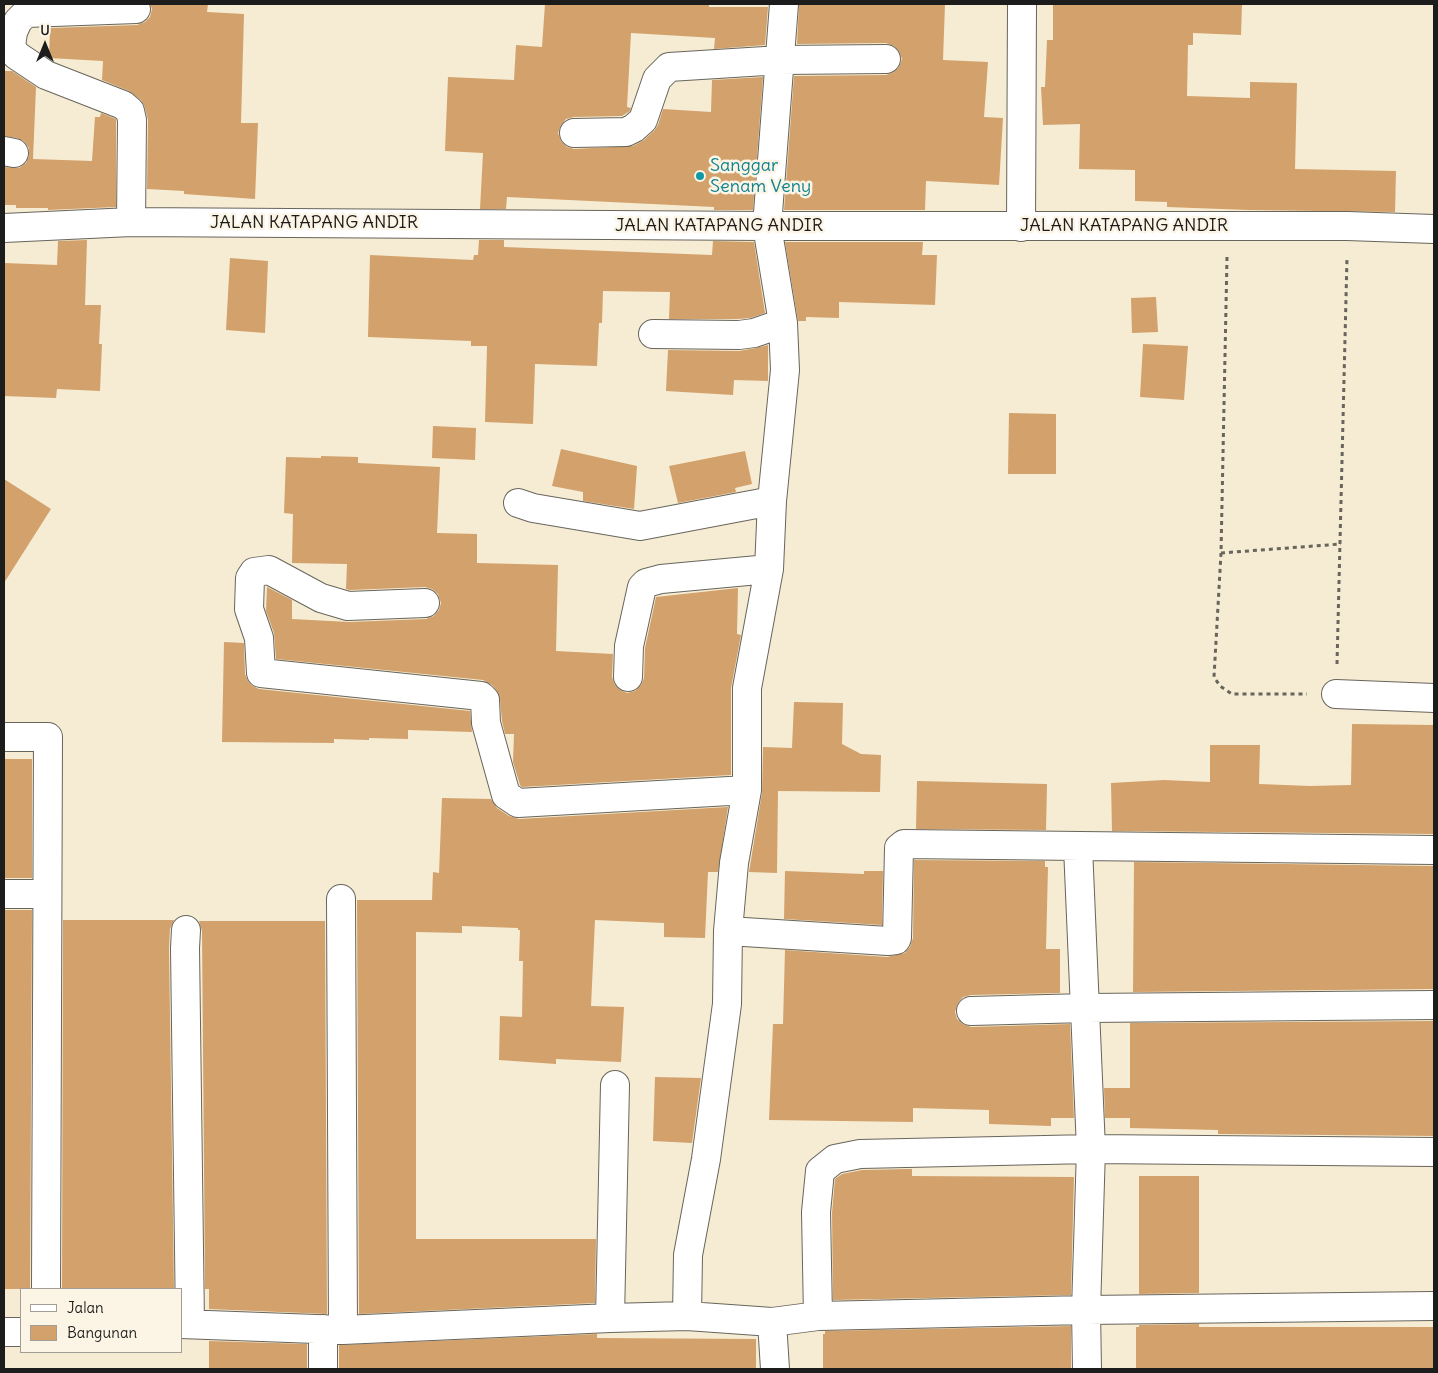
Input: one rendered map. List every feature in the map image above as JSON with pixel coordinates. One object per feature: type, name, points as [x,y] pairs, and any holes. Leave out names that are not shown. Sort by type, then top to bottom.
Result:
[{"type":"street","points":[[687,1316],[688,1255],[706,1159],[727,1004],[728,931],[734,863],[747,790],[747,688],[769,569],[772,501],[785,370],[783,323],[767,226],[784,4]]},
{"type":"street","points":[[1021,227],[1022,4]]},
{"type":"street","points":[[131,222],[132,120],[130,111],[123,105],[46,75],[16,55],[11,46],[13,32],[18,21],[26,13],[136,9]]},
{"type":"street","points":[[574,134],[626,132],[634,128],[643,120],[657,79],[669,67],[781,60],[886,59]]},
{"type":"street","name":"JALAN KATAPANG ANDIR","points":[[4,228],[131,222],[1021,227],[1347,226],[1434,229]]},
{"type":"street","points":[[652,334],[739,336],[783,323]]},
{"type":"street","points":[[518,504],[640,526],[772,501]]},
{"type":"street","points":[[628,677],[628,646],[642,587],[646,583],[661,579],[769,569]]},
{"type":"street","points":[[425,603],[348,606],[321,598],[269,570],[254,572],[250,578],[249,610],[259,638],[260,673],[481,696],[485,700],[486,723],[506,795],[518,802],[747,790]]},
{"type":"street","points":[[1336,694],[1434,698]]},
{"type":"street","points":[[4,737],[48,737],[46,1288]]},
{"type":"street","points":[[728,931],[893,941],[897,938],[899,848],[904,844],[1434,850]]},
{"type":"street","points":[[1078,847],[1091,1149],[1086,1310],[1087,1369]]},
{"type":"street","points":[[4,894],[46,894]]},
{"type":"street","points":[[323,1369],[333,1329],[341,898]]},
{"type":"street","points":[[186,930],[186,1324],[333,1329],[687,1316],[772,1322],[818,1316],[1086,1310],[1434,1306]]},
{"type":"street","points":[[971,1011],[1086,1008],[1434,1005]]},
{"type":"street","points":[[610,1318],[615,1086]]},
{"type":"street","points":[[818,1316],[816,1212],[820,1171],[835,1159],[860,1154],[1091,1149],[1434,1152]]},
{"type":"street","points":[[772,1322],[775,1369]]},
{"type":"street","points":[[4,1332],[20,1332]]},
{"type":"path","points":[[1228,226],[1221,552],[1214,677],[1220,686],[1232,694],[1336,694],[1347,226]]},
{"type":"path","points":[[1221,552],[1340,544]]},
{"type":"building","points":[[150,4],[208,4],[207,12],[244,14],[241,123],[258,123],[255,199],[184,194],[184,191],[147,189],[148,120],[141,100],[129,91],[102,80],[103,61],[49,58],[50,28],[137,25],[145,22],[150,17],[152,9]]},
{"type":"building","points":[[545,4],[709,4],[709,7],[768,7],[765,45],[714,49],[715,38],[631,33],[627,107],[631,108],[630,111],[622,116],[574,117],[566,119],[558,133],[561,141],[567,147],[574,149],[633,146],[644,140],[654,131],[663,109],[711,112],[712,80],[763,77],[753,210],[714,210],[714,207],[507,197],[506,209],[480,209],[483,153],[445,151],[448,77],[514,80],[516,45],[542,47]]},
{"type":"building","points":[[799,4],[945,4],[943,60],[988,62],[984,117],[1003,118],[999,185],[926,181],[925,210],[784,210],[794,76],[886,75],[894,72],[899,67],[902,59],[899,51],[894,46],[886,43],[797,44]]},
{"type":"building","points":[[1053,4],[1242,4],[1241,35],[1193,33],[1193,45],[1188,45],[1187,96],[1250,98],[1250,82],[1297,83],[1295,169],[1396,171],[1395,212],[1167,207],[1167,202],[1135,201],[1135,170],[1079,169],[1080,124],[1043,125],[1041,87],[1045,87],[1047,40],[1053,40]]},
{"type":"building","points":[[4,71],[12,71],[36,87],[33,159],[92,161],[95,117],[100,117],[101,113],[116,119],[116,207],[48,210],[48,208],[16,208],[16,205],[4,205],[4,167],[19,168],[26,163],[29,156],[29,148],[24,141],[4,136]]},
{"type":"building","points":[[87,240],[85,305],[101,305],[99,344],[102,344],[100,391],[57,389],[56,398],[4,396],[4,263],[57,265],[58,241]]},
{"type":"building","points":[[479,240],[504,240],[504,247],[712,255],[713,241],[754,242],[765,313],[750,318],[738,319],[669,319],[670,292],[603,291],[602,323],[599,323],[597,366],[535,364],[533,424],[485,422],[487,346],[471,346],[471,341],[368,337],[370,255],[473,260],[474,255],[478,255]]},
{"type":"building","points":[[785,242],[923,242],[922,255],[937,255],[935,305],[839,302],[839,318],[806,317],[806,321],[798,321]]},
{"type":"building","points":[[230,258],[268,261],[265,333],[226,330]]},
{"type":"building","points":[[1156,297],[1158,332],[1132,333],[1131,298]]},
{"type":"building","points":[[1143,344],[1188,346],[1184,400],[1140,397]]},
{"type":"building","points":[[768,345],[768,381],[734,380],[733,395],[666,391],[668,350],[739,351]]},
{"type":"building","points":[[1009,413],[1056,414],[1056,474],[1008,474]]},
{"type":"building","points":[[433,426],[476,428],[475,460],[432,458]]},
{"type":"building","points":[[561,449],[637,466],[634,509],[583,501],[583,492],[552,486]]},
{"type":"building","points":[[745,451],[752,484],[735,488],[736,492],[678,503],[669,466]]},
{"type":"building","points":[[321,456],[358,457],[358,463],[440,467],[437,533],[477,534],[477,563],[558,565],[556,651],[613,654],[612,677],[615,685],[627,693],[635,691],[641,685],[644,678],[645,648],[656,597],[738,588],[737,634],[741,635],[731,688],[731,775],[522,787],[513,762],[514,734],[505,734],[500,699],[492,685],[483,680],[276,659],[274,633],[266,611],[267,587],[292,600],[292,619],[349,622],[426,619],[434,616],[439,610],[441,603],[438,594],[432,589],[425,587],[346,589],[347,564],[292,563],[293,514],[284,513],[286,457],[321,458]]},
{"type":"building","points":[[4,479],[51,509],[4,583]]},
{"type":"building","points":[[224,642],[244,643],[245,674],[248,681],[259,689],[470,711],[472,732],[408,730],[408,739],[334,739],[334,743],[222,742]]},
{"type":"building","points":[[794,702],[843,703],[842,744],[861,754],[881,755],[880,792],[778,791],[777,873],[749,872],[762,793],[763,747],[792,748]]},
{"type":"building","points":[[1352,724],[1434,725],[1434,834],[1112,831],[1111,783],[1164,780],[1210,782],[1210,745],[1260,745],[1259,784],[1351,785]]},
{"type":"building","points":[[4,759],[32,759],[32,878],[4,878]]},
{"type":"building","points":[[917,781],[1047,784],[1046,830],[916,829]]},
{"type":"building","points":[[442,798],[491,799],[497,808],[509,816],[519,819],[728,807],[718,872],[708,872],[705,938],[664,937],[664,923],[595,920],[591,1006],[624,1007],[621,1062],[556,1059],[556,1064],[499,1060],[500,1016],[522,1017],[523,961],[519,961],[520,930],[518,928],[462,926],[462,933],[416,932],[416,1239],[596,1239],[595,1303],[359,1314],[357,900],[432,900],[433,872],[439,873]]},
{"type":"building","points":[[914,860],[1045,861],[1045,867],[1048,867],[1046,949],[1060,949],[1060,993],[971,995],[963,997],[958,1003],[955,1012],[957,1019],[971,1027],[1070,1024],[1074,1118],[1051,1118],[1051,1126],[989,1124],[989,1110],[913,1108],[913,1122],[769,1120],[773,1024],[783,1024],[785,950],[887,957],[905,953],[910,947],[913,938]]},
{"type":"building","points":[[1134,862],[1434,866],[1434,989],[1133,992]]},
{"type":"building","points":[[785,871],[864,874],[864,871],[883,871],[882,925],[784,919]]},
{"type":"building","points":[[4,910],[32,910],[30,1288],[4,1289]]},
{"type":"building","points":[[63,920],[174,920],[170,929],[169,948],[174,1288],[62,1288]]},
{"type":"building","points":[[199,921],[325,921],[327,1314],[209,1309],[209,1289],[205,1289],[202,931]]},
{"type":"building","points":[[1434,1021],[1434,1136],[1218,1134],[1218,1130],[1130,1128],[1130,1118],[1105,1118],[1104,1088],[1130,1088],[1130,1023]]},
{"type":"building","points":[[655,1077],[701,1078],[692,1143],[653,1141]]},
{"type":"building","points":[[912,1169],[912,1176],[1074,1177],[1071,1295],[833,1300],[832,1213],[835,1179],[842,1174],[862,1170]]},
{"type":"building","points":[[1139,1176],[1199,1176],[1199,1293],[1139,1294]]},
{"type":"building","points":[[1199,1324],[1199,1327],[1434,1327],[1434,1369],[1136,1369],[1136,1327],[1139,1327],[1139,1325]]},
{"type":"building","points":[[1071,1326],[1071,1369],[823,1369],[823,1334],[825,1334],[825,1331]]},
{"type":"building","points":[[597,1334],[597,1338],[756,1339],[756,1369],[339,1369],[339,1345]]},
{"type":"building","points":[[209,1341],[307,1344],[307,1369],[209,1369]]},
{"type":"place","name":"Sanggar Senam Veny","points":[[700,176]]}]
